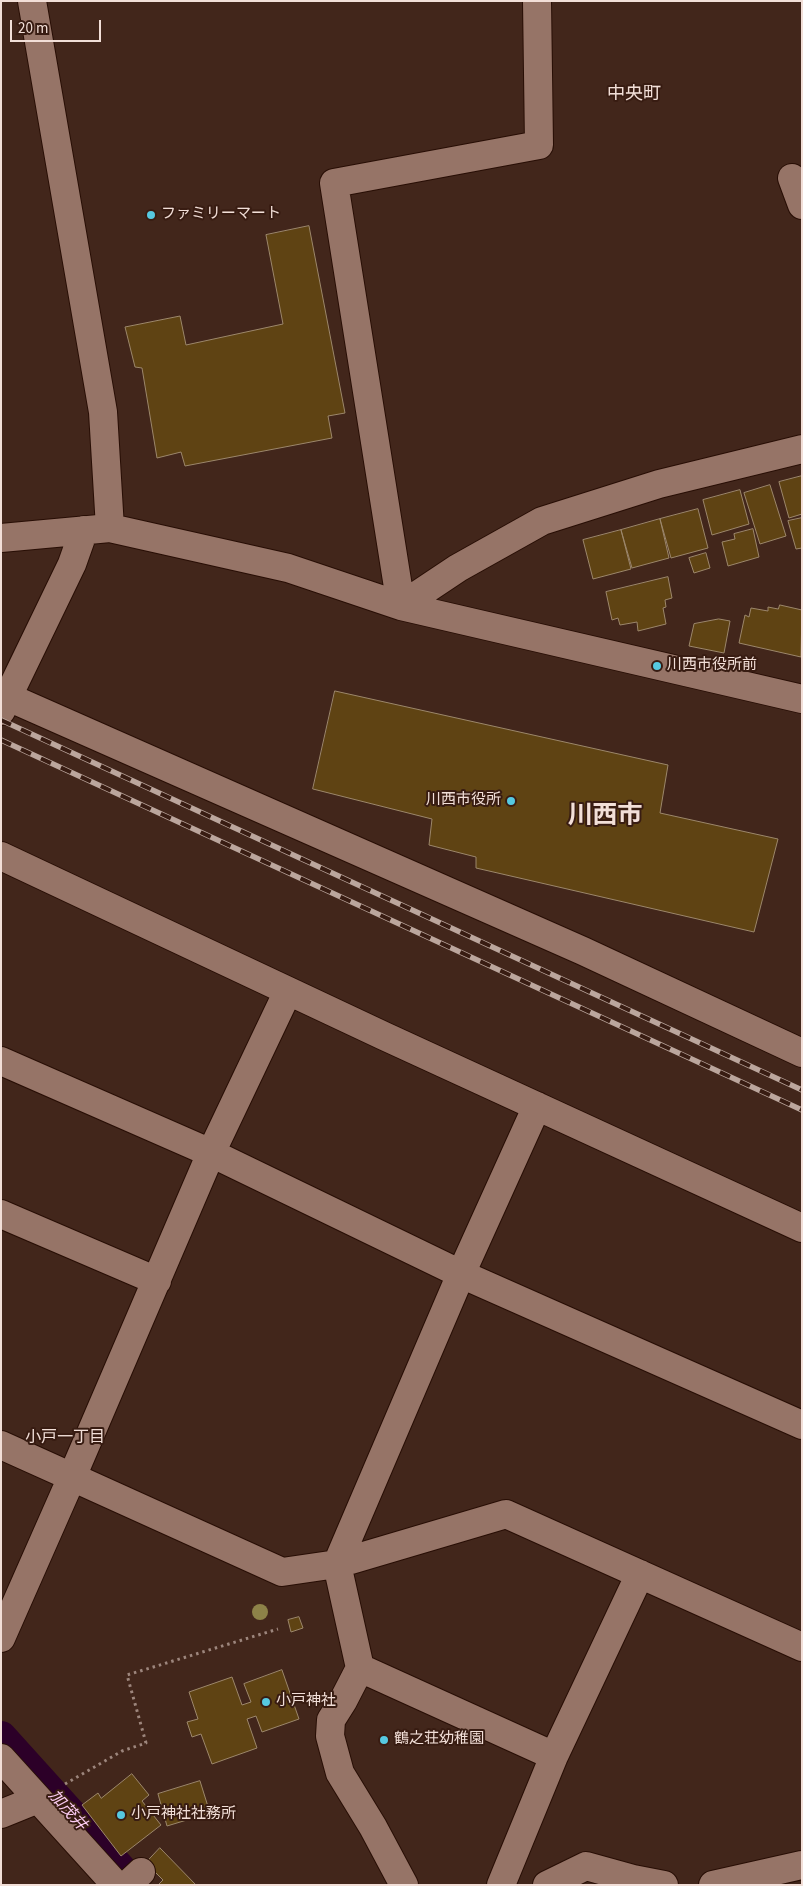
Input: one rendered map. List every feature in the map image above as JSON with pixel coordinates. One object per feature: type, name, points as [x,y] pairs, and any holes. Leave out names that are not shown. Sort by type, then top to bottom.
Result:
[{"type":"street","points":[[32,1],[103,412],[97,529],[72,564],[4,704],[583,951],[802,1054]]},
{"type":"street","points":[[401,606],[334,183],[539,145],[538,1]]},
{"type":"street","points":[[792,178],[802,204]]},
{"type":"street","points":[[401,606],[458,568],[542,521],[659,484],[802,449]]},
{"type":"street","points":[[1,538],[97,529],[288,568],[401,606],[802,699]]},
{"type":"street","points":[[1,856],[288,991],[802,1228]]},
{"type":"street","points":[[1,1638],[212,1153],[288,991]]},
{"type":"street","points":[[1,1061],[212,1153],[461,1274],[802,1425]]},
{"type":"street","points":[[404,1885],[373,1827],[340,1773],[330,1736],[331,1720],[360,1668],[337,1564],[461,1274],[537,1106]]},
{"type":"street","points":[[1,1214],[156,1281]]},
{"type":"street","points":[[1,1445],[282,1572],[337,1564],[506,1514],[802,1647]]},
{"type":"street","points":[[501,1885],[554,1756],[640,1574]]},
{"type":"street","points":[[360,1668],[554,1756]]},
{"type":"street","points":[[1,1758],[116,1885]]},
{"type":"street","points":[[1,1814],[38,1799]]},
{"type":"street","points":[[713,1885],[802,1865]]},
{"type":"street","points":[[548,1885],[586,1866],[633,1879],[664,1885]]},
{"type":"path","points":[[38,1799],[122,1752],[146,1743],[127,1675],[278,1629]]},
{"type":"building","points":[[309,226],[345,413],[328,416],[332,438],[185,466],[181,452],[157,458],[142,368],[135,367],[125,327],[180,316],[186,345],[283,324],[266,235]]},
{"type":"building","points":[[802,476],[802,514],[789,518],[779,482]]},
{"type":"building","points":[[770,485],[786,536],[760,544],[744,493]]},
{"type":"building","points":[[740,490],[749,524],[712,535],[703,500]]},
{"type":"building","points":[[698,509],[708,548],[671,558],[660,519]]},
{"type":"building","points":[[802,518],[802,548],[796,549],[788,521]]},
{"type":"building","points":[[660,519],[669,558],[632,568],[621,530]]},
{"type":"building","points":[[753,529],[759,557],[728,566],[722,542],[735,539],[734,534]]},
{"type":"building","points":[[621,530],[631,569],[593,579],[583,540]]},
{"type":"building","points":[[706,553],[710,568],[694,573],[689,558]]},
{"type":"building","points":[[668,577],[672,598],[665,600],[666,607],[663,608],[666,624],[638,631],[637,622],[620,625],[618,618],[612,620],[606,592]]},
{"type":"building","points":[[780,605],[802,610],[801,657],[739,643],[745,615],[749,617],[751,608],[768,611],[768,607],[778,609]]},
{"type":"building","points":[[719,619],[730,621],[724,653],[689,646],[694,624]]},
{"type":"building","name":"川西市役所","points":[[335,691],[668,765],[660,813],[778,839],[754,932],[476,868],[476,857],[429,845],[432,819],[313,789]]},
{"type":"building","points":[[299,1617],[303,1628],[291,1632],[288,1620]]},
{"type":"building","points":[[282,1670],[299,1719],[262,1732],[256,1716],[247,1719],[257,1748],[212,1764],[201,1734],[192,1737],[187,1722],[198,1719],[189,1692],[232,1677],[242,1705],[251,1702],[244,1684]]},
{"type":"building","name":"小戸神社社務所","points":[[132,1774],[149,1795],[142,1801],[161,1825],[121,1856],[82,1805],[98,1793],[101,1798]]},
{"type":"building","points":[[200,1781],[210,1813],[167,1826],[158,1794]]},
{"type":"building","points":[[160,1848],[196,1885],[158,1885],[163,1880],[146,1863]]},
{"type":"waterway","name":"加茂井","points":[[1,1737],[131,1881]]},
{"type":"railway","points":[[1,720],[802,1090]]},
{"type":"railway","points":[[1,740],[802,1110]]},
{"type":"place","name":"ファミリーマート","points":[[151,215]]},
{"type":"place","name":"川西市役所前","points":[[657,666]]},
{"type":"place","name":"川西市役所","points":[[511,801]]},
{"type":"place","name":"小戸神社","points":[[266,1702]]},
{"type":"place","name":"鶴之荘幼稚園","points":[[384,1740]]},
{"type":"place","name":"小戸神社社務所","points":[[121,1815]]},
{"type":"district","name":"中央町","points":[[634,95]]},
{"type":"district","name":"川西市","points":[[605,818]]},
{"type":"district","name":"小戸一丁目","points":[[65,1438]]}]
